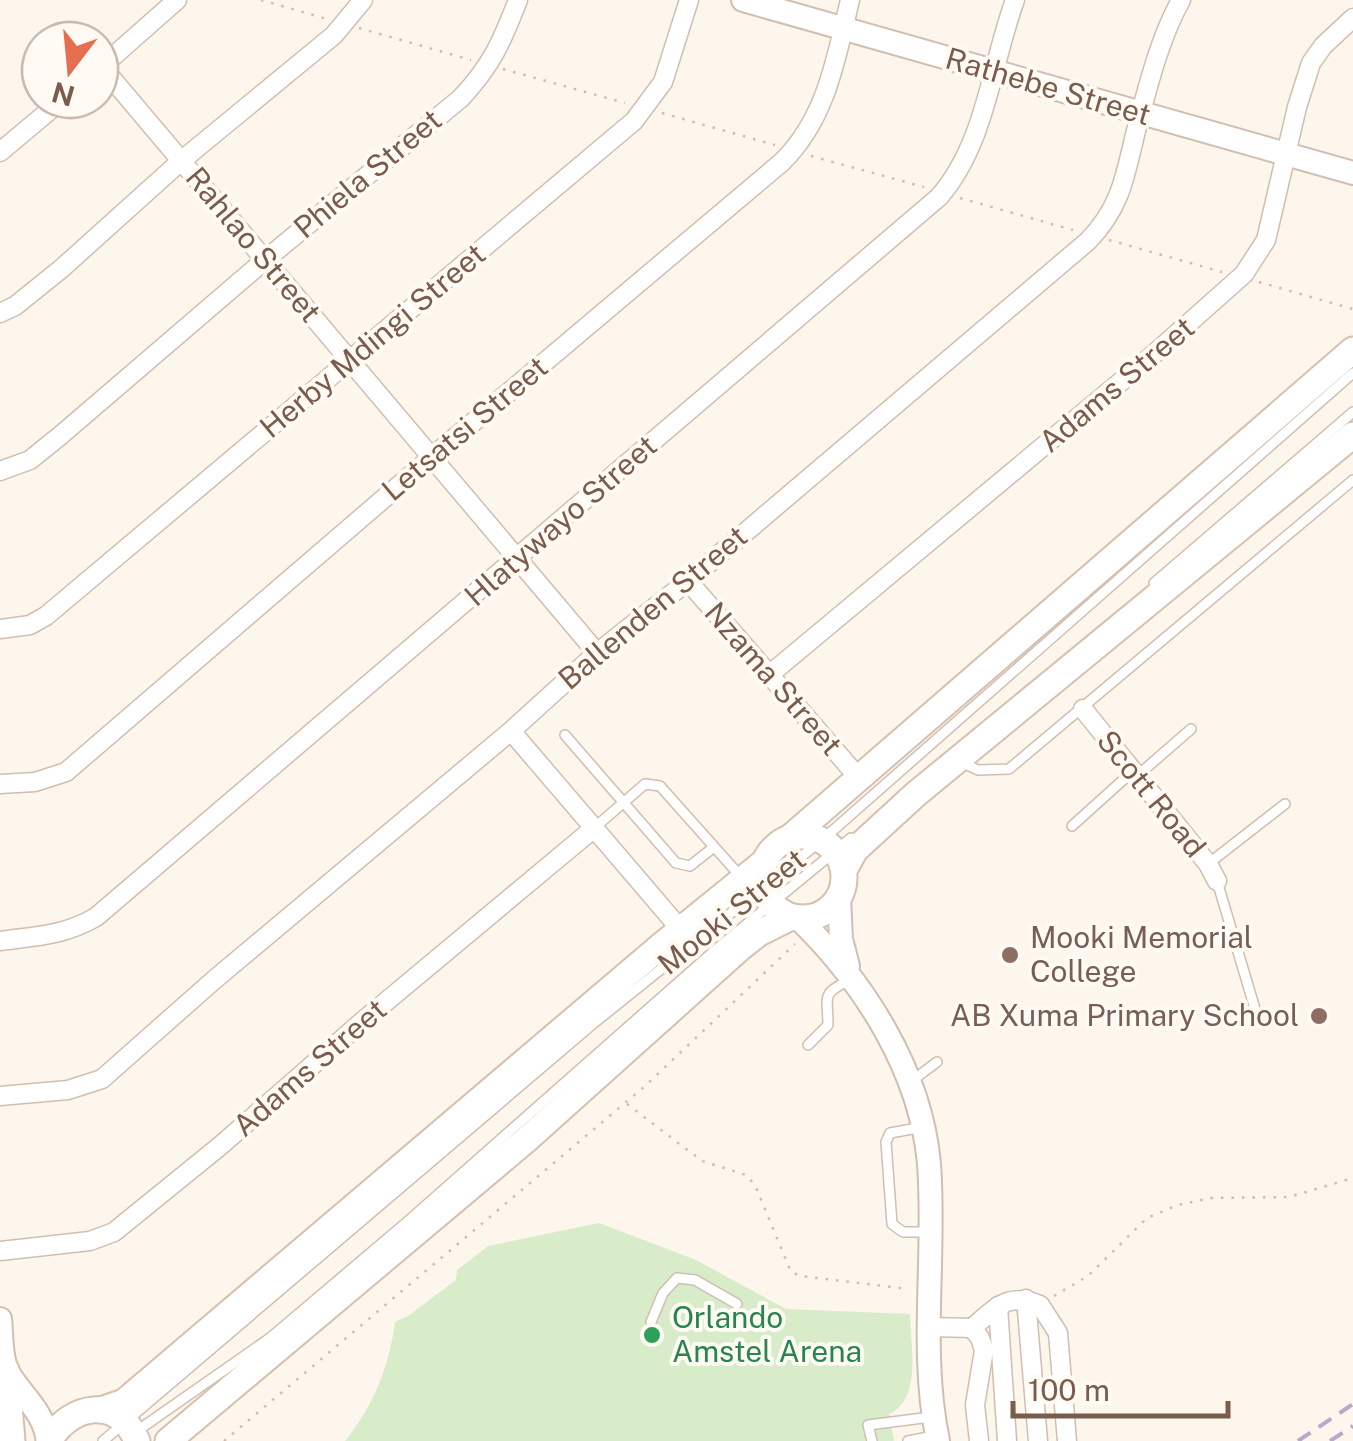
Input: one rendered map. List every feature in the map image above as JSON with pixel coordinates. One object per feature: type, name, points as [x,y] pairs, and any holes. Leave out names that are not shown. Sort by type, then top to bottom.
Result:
[{"type":"main road","name":"Mooki Street","points":[[792,836],[1353,350]]},
{"type":"main road","name":"Mooki Street","points":[[834,854],[855,850],[958,760],[1353,435]]},
{"type":"main road","points":[[792,836],[812,836],[834,854],[839,897],[822,914],[778,900],[770,852],[792,836]]},
{"type":"main road","name":"Mooki Street","points":[[101,1410],[124,1402],[662,945],[682,931],[778,900]]},
{"type":"main road","name":"Mooki Street","points":[[168,1441],[526,1140],[759,933],[778,900]]},
{"type":"main road","points":[[12,1441],[13,1379]]},
{"type":"main road","points":[[48,1441],[58,1424],[75,1413],[101,1410],[130,1434]]},
{"type":"street","points":[[120,51],[177,0]]},
{"type":"street","points":[[0,313],[15,306],[60,269],[334,35],[363,0]]},
{"type":"street","name":"Phiela Street","points":[[0,471],[30,460],[462,98],[499,51],[518,0]]},
{"type":"street","name":"Herby Mdingi Street","points":[[0,630],[46,616],[634,121],[663,82],[689,0]]},
{"type":"street","name":"Rathebe Street","points":[[742,0],[1353,173]]},
{"type":"street","name":"Letsatsi Street","points":[[0,784],[35,782],[66,772],[794,151],[820,112],[850,0]]},
{"type":"street","name":"Hlatywayo Street","points":[[0,940],[57,935],[96,916],[939,197],[953,181],[971,144],[1015,0]]},
{"type":"street","name":"Ballenden Street","points":[[0,1096],[68,1090],[102,1079],[1101,228],[1122,192],[1140,113],[1180,0]]},
{"type":"street","name":"Adams Street","points":[[769,675],[1230,290],[1266,240],[1311,63],[1353,18]]},
{"type":"street","name":"Rahlao Street","points":[[120,90],[598,653]]},
{"type":"street","points":[[0,152],[38,120]]},
{"type":"street","name":"Nzama Street","points":[[688,581],[858,777]]},
{"type":"street","name":"Scott Road","points":[[1083,709],[1212,873]]},
{"type":"street","points":[[510,731],[682,931]]},
{"type":"street","name":"Adams Street","points":[[0,1251],[90,1240],[114,1232],[593,828]]},
{"type":"street","points":[[839,897],[841,940],[851,976],[910,1082],[924,1127],[929,1166],[930,1326],[936,1431]]},
{"type":"street","points":[[778,900],[851,976]]},
{"type":"street","points":[[930,1326],[972,1328],[998,1306],[1017,1298],[1033,1302],[1058,1332],[1067,1441]]},
{"type":"street","points":[[1033,1302],[1038,1441]]},
{"type":"street","points":[[998,1306],[1007,1441]]},
{"type":"street","points":[[0,1319],[13,1379],[42,1419],[48,1441]]},
{"type":"street","points":[[972,1328],[984,1350],[975,1405],[979,1441]]},
{"type":"street","points":[[13,1379],[52,1406],[75,1413]]},
{"type":"lane","name":"Mooki Street","points":[[130,1434],[594,1023],[778,900],[834,854],[1353,373]]},
{"type":"lane","name":"Mooki Street","points":[[103,1441],[130,1434],[270,1338],[1353,412]]},
{"type":"lane","points":[[958,760],[978,770],[1009,769],[1353,480]]},
{"type":"lane","points":[[1072,826],[1191,730]]},
{"type":"lane","points":[[566,735],[676,863],[690,866],[714,846]]},
{"type":"lane","points":[[593,828],[645,784],[660,786],[714,846],[778,900]]},
{"type":"lane","points":[[1258,1019],[1212,873],[1284,804]]},
{"type":"lane","points":[[808,1045],[828,1025],[825,999],[830,990],[851,976]]},
{"type":"lane","points":[[910,1082],[937,1062]]},
{"type":"lane","points":[[924,1127],[890,1133],[886,1142],[892,1224],[903,1232],[930,1232]]},
{"type":"lane","points":[[652,1322],[664,1294],[677,1278],[695,1280],[737,1304]]},
{"type":"lane","points":[[872,1441],[868,1425],[936,1431]]},
{"type":"lane","points":[[908,1441],[936,1431]]},
{"type":"path","points":[[224,1441],[625,1102],[782,955],[778,900]]},
{"type":"path","points":[[625,1102],[702,1161],[746,1174],[756,1186],[791,1272],[930,1292]]},
{"type":"path","points":[[1033,1302],[1088,1276],[1147,1218],[1178,1205],[1211,1198],[1289,1197],[1353,1178]]},
{"type":"green space","name":"Orlando Amstel Arena","points":[[599,1223],[696,1260],[786,1309],[910,1314],[911,1384],[900,1406],[889,1414],[894,1441],[345,1441],[378,1386],[395,1322],[456,1280],[457,1270],[488,1246]]},
{"type":"railway","points":[[1298,1441],[1353,1404]]},
{"type":"railway","points":[[1330,1441],[1353,1426]]},
{"type":"place","name":"Mooki Memorial College","points":[[1010,955]]},
{"type":"place","name":"AB Xuma Primary School","points":[[1319,1016]]},
{"type":"place","name":"Orlando Amstel Arena","points":[[652,1335]]}]
